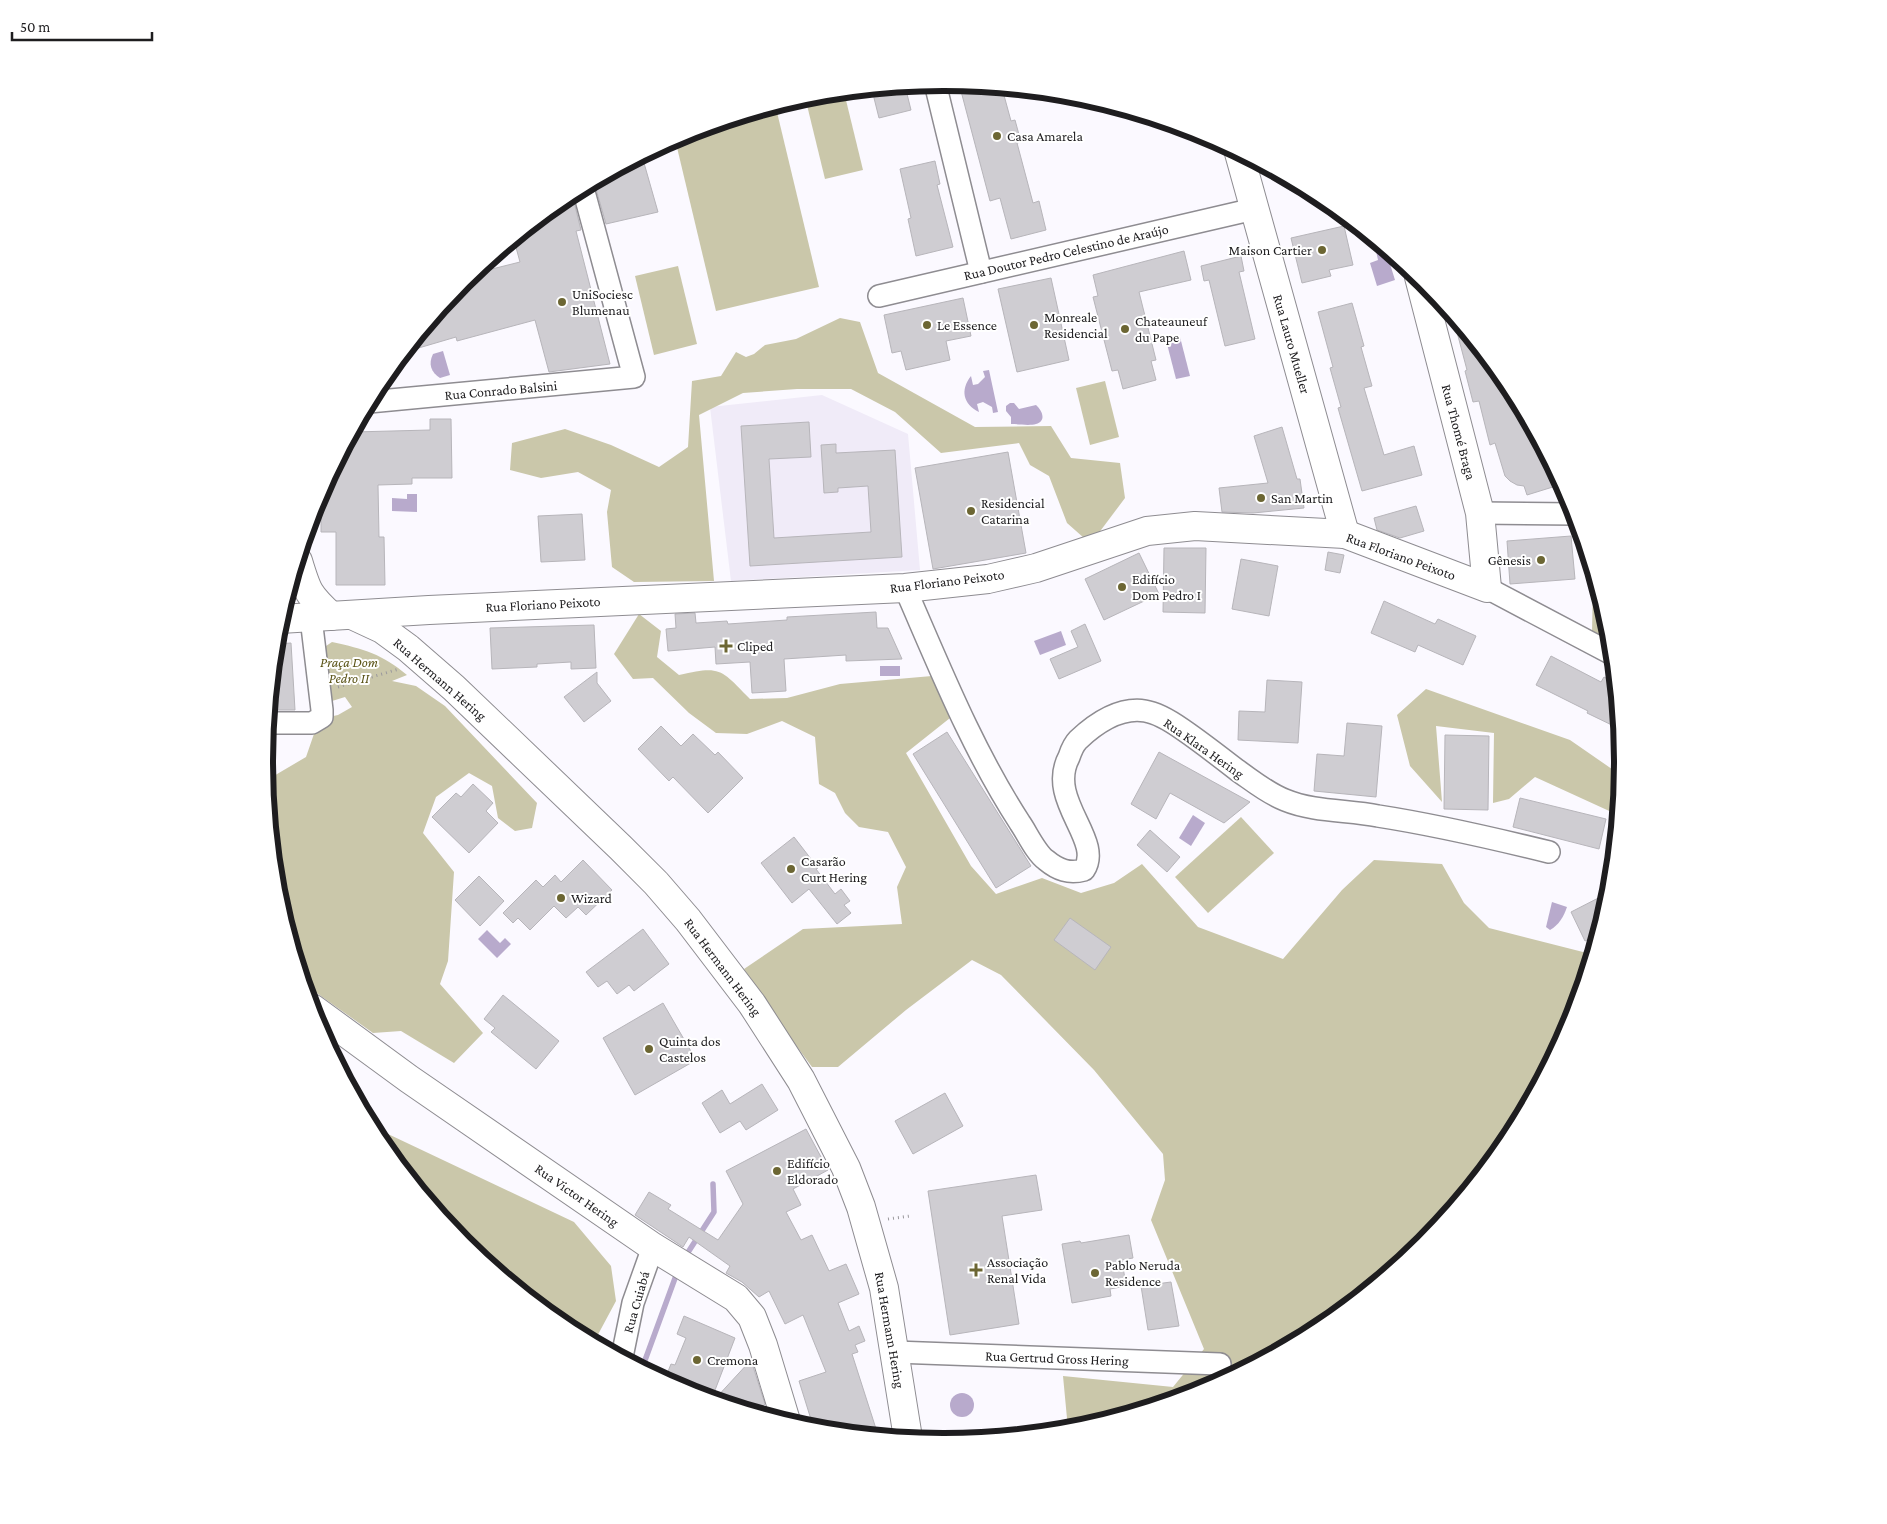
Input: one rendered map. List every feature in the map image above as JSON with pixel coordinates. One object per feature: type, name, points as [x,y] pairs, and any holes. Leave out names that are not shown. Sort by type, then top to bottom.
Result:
[{"type":"street","points":[[937,91],[981,272]]},
{"type":"street","name":"Rua Lauro Mueller","points":[[1241,161],[1345,534]]},
{"type":"street","name":"Rua Conrado Balsini","points":[[379,401],[634,377],[585,195]]},
{"type":"street","name":"Rua Doutor Pedro Celestino de Araújo","points":[[879,296],[1254,209]]},
{"type":"street","name":"Rua Thomé Braga","points":[[1423,294],[1480,513],[1488,588]]},
{"type":"street","points":[[1480,513],[1566,514]]},
{"type":"street","name":"Rua Floriano Peixoto","points":[[289,618],[439,609],[905,588],[988,579],[1036,568],[1147,531],[1195,526],[1345,534],[1488,588],[1605,650]]},
{"type":"street","points":[[274,723],[312,723],[322,717],[320,692],[332,616],[313,600],[306,588],[301,571]]},
{"type":"street","points":[[292,607],[306,588]]},
{"type":"street","name":"Rua Klara Hering","points":[[905,588],[966,726],[998,789],[1044,859],[1061,870],[1073,873],[1084,870],[1089,863],[1089,852],[1067,801],[1063,784],[1065,764],[1077,741],[1108,717],[1129,712],[1145,711],[1169,721],[1261,788],[1286,801],[1446,827],[1549,852]]},
{"type":"street","name":"Rua Hermann Hering","points":[[332,616],[382,629],[424,662],[552,781],[656,883],[705,941],[752,1004],[801,1080],[846,1168],[861,1208],[880,1274],[895,1352],[907,1431]]},
{"type":"street","name":"Rua Victor Hering","points":[[323,1016],[409,1079],[670,1258],[736,1298],[752,1317],[764,1345],[784,1413]]},
{"type":"street","name":"Rua Cuiabá","points":[[623,1351],[633,1303],[670,1258]]},
{"type":"street","name":"Rua Gertrud Gross Hering","points":[[895,1352],[1220,1364]]},
{"type":"path","points":[[320,692],[424,662]]},
{"type":"shaded area","points":[[1376,251],[1389,261],[1395,280],[1377,286],[1370,263],[1378,260]]},
{"type":"shaded area","points":[[1180,337],[1190,376],[1176,379],[1166,340]]},
{"type":"shaded area","points":[[443,351],[450,375],[440,378],[434,373],[431,361],[433,354]]},
{"type":"shaded area","points":[[989,370],[998,412],[993,413],[992,407],[983,402],[977,404],[979,412],[974,409],[969,405],[964,391],[971,376],[973,385],[978,384],[985,377],[983,371]]},
{"type":"shaded area","points":[[822,395],[908,434],[920,570],[731,581],[710,407]]},
{"type":"shaded area","points":[[1014,403],[1019,409],[1036,405],[1042,412],[1041,420],[1033,425],[1011,424],[1011,417],[1006,411],[1006,406]]},
{"type":"shaded area","points":[[407,494],[417,494],[417,512],[392,511],[392,498],[407,499]]},
{"type":"shaded area","points":[[1061,631],[1066,645],[1040,655],[1034,641]]},
{"type":"shaded area","points":[[880,666],[900,666],[900,676],[880,676]]},
{"type":"shaded area","points":[[1193,815],[1205,823],[1191,846],[1179,838]]},
{"type":"shaded area","points":[[1552,902],[1567,907],[1561,920],[1550,930],[1546,927]]},
{"type":"shaded area","points":[[487,930],[500,943],[505,938],[511,944],[497,958],[478,939]]},
{"type":"shaded area","points":[[962,1393],[967,1394],[973,1400],[973,1410],[967,1416],[962,1417],[957,1416],[951,1410],[950,1405],[951,1400],[957,1394]]},
{"type":"green space","points":[[846,99],[863,170],[825,179],[807,105]]},
{"type":"green space","points":[[777,112],[819,287],[716,311],[677,147],[728,127]]},
{"type":"green space","points":[[678,266],[697,344],[654,355],[635,276]]},
{"type":"green space","points":[[840,318],[860,322],[878,373],[975,427],[1051,426],[1071,458],[1120,463],[1125,498],[1098,534],[1084,538],[1067,523],[1049,476],[1030,465],[1019,443],[941,453],[895,412],[851,389],[797,389],[743,393],[699,415],[714,581],[634,582],[612,567],[607,512],[611,490],[578,472],[541,478],[510,470],[512,443],[565,429],[611,445],[659,467],[688,447],[692,381],[721,376],[736,352],[746,357],[754,354],[765,345],[796,339]]},
{"type":"green space","points":[[1105,381],[1119,437],[1090,445],[1076,388]]},
{"type":"green space","points":[[1593,596],[1602,636],[1592,632]]},
{"type":"green space","points":[[639,614],[661,631],[657,657],[679,675],[704,670],[720,672],[750,699],[787,698],[840,684],[932,676],[940,689],[950,718],[906,753],[971,866],[996,894],[1042,878],[1081,893],[1114,883],[1142,864],[1198,927],[1283,959],[1342,890],[1374,860],[1442,864],[1464,903],[1489,928],[1583,952],[1587,951],[1579,978],[1545,1059],[1501,1135],[1448,1204],[1386,1266],[1316,1320],[1240,1364],[1200,1382],[1159,1397],[1117,1410],[1067,1421],[1063,1376],[1173,1387],[1204,1349],[1151,1220],[1165,1180],[1163,1154],[1094,1070],[1001,975],[972,960],[906,1010],[838,1067],[812,1067],[778,1021],[744,969],[803,929],[902,924],[897,887],[906,867],[888,832],[859,827],[845,813],[835,793],[819,784],[815,737],[782,721],[747,734],[716,733],[689,713],[653,678],[633,679],[614,654]]},
{"type":"green space","name":"Praça Dom Pedro II","points":[[332,642],[354,647],[381,657],[398,668],[407,675],[392,681],[416,686],[445,706],[537,803],[532,828],[515,831],[498,818],[492,786],[469,773],[436,797],[423,833],[454,872],[448,961],[440,984],[483,1033],[454,1063],[401,1031],[373,1033],[313,990],[308,978],[296,936],[278,850],[273,776],[306,757],[315,731],[324,718],[338,715],[352,707],[345,697],[332,701],[322,655],[323,648]]},
{"type":"green space","points":[[1426,689],[1570,740],[1614,770],[1612,812],[1535,777],[1509,799],[1493,803],[1494,733],[1436,726],[1442,802],[1410,766],[1397,715]]},
{"type":"green space","points":[[1241,817],[1274,853],[1208,913],[1175,877]]},
{"type":"green space","points":[[384,1131],[574,1222],[611,1266],[616,1301],[597,1336],[535,1294],[469,1236],[439,1204],[411,1170]]},
{"type":"building","points":[[961,92],[1004,95],[1011,121],[1015,120],[1021,142],[1017,143],[1033,203],[1039,201],[1046,230],[1011,239],[1000,198],[990,201]]},
{"type":"building","points":[[907,93],[911,110],[879,118],[873,95]]},
{"type":"building","points":[[935,161],[940,184],[937,185],[953,247],[916,256],[908,219],[911,218],[900,169]]},
{"type":"building","points":[[644,162],[658,212],[606,224],[596,189]]},
{"type":"building","name":"UniSociesc Blumenau","points":[[574,202],[581,230],[576,231],[610,364],[549,372],[535,320],[457,341],[456,337],[415,349],[439,320],[488,270],[520,262],[516,246]]},
{"type":"building","name":"Maison Cartier","points":[[1344,226],[1353,265],[1329,270],[1331,276],[1302,283],[1291,238]]},
{"type":"building","name":"Chateauneuf du Pape","points":[[1184,251],[1191,280],[1139,292],[1156,360],[1151,361],[1156,380],[1123,389],[1118,370],[1112,371],[1093,297],[1098,296],[1093,275]]},
{"type":"building","points":[[1241,256],[1244,271],[1239,272],[1255,339],[1225,346],[1209,280],[1204,281],[1201,266]]},
{"type":"building","name":"Monreale Residencial","points":[[1051,278],[1069,360],[1017,372],[998,289]]},
{"type":"building","name":"Le Essence","points":[[963,298],[971,336],[946,341],[950,360],[906,370],[901,351],[892,353],[884,315]]},
{"type":"building","points":[[1352,303],[1364,346],[1361,347],[1372,386],[1364,388],[1384,455],[1414,446],[1422,475],[1362,491],[1338,408],[1341,407],[1330,368],[1333,367],[1318,312]]},
{"type":"building","points":[[1457,330],[1501,389],[1545,465],[1555,486],[1527,495],[1524,486],[1517,485],[1505,476],[1495,443],[1490,445],[1479,401],[1473,402],[1465,371],[1467,370]]},
{"type":"building","points":[[430,419],[451,419],[452,478],[412,478],[412,484],[378,485],[379,537],[384,537],[385,585],[336,585],[336,532],[321,532],[321,513],[336,479],[339,479],[339,472],[342,465],[360,432],[430,430]]},
{"type":"building","points":[[809,422],[811,457],[769,459],[774,538],[871,532],[868,486],[838,488],[838,492],[824,493],[821,445],[836,444],[836,453],[895,450],[902,557],[750,566],[741,426]]},
{"type":"building","name":"San Martin","points":[[1282,427],[1297,479],[1300,479],[1304,508],[1253,513],[1222,512],[1219,488],[1268,483],[1254,436]]},
{"type":"building","name":"Residencial Catarina","points":[[1008,452],[1026,553],[933,569],[915,468]]},
{"type":"building","points":[[1416,506],[1424,531],[1400,538],[1377,530],[1374,518]]},
{"type":"building","points":[[582,514],[585,560],[541,562],[538,516]]},
{"type":"building","name":"Gênesis","points":[[1571,536],[1575,579],[1510,584],[1507,541]]},
{"type":"building","points":[[1164,548],[1206,548],[1205,613],[1163,612]]},
{"type":"building","points":[[1328,552],[1344,555],[1340,573],[1325,570]]},
{"type":"building","name":"Edifício Dom Pedro I","points":[[1139,553],[1159,594],[1104,620],[1085,579]]},
{"type":"building","points":[[1241,559],[1278,566],[1269,616],[1232,609]]},
{"type":"building","points":[[1384,601],[1435,624],[1438,619],[1476,636],[1463,665],[1418,645],[1415,652],[1371,633]]},
{"type":"building","points":[[876,612],[877,628],[888,628],[902,659],[846,661],[846,655],[784,659],[786,691],[752,693],[750,662],[716,664],[715,647],[668,651],[666,629],[676,628],[675,614],[695,613],[696,623],[727,621],[728,624],[787,620],[787,617]]},
{"type":"building","points":[[1085,624],[1101,661],[1059,679],[1050,659],[1078,647],[1071,631]]},
{"type":"building","points":[[594,625],[596,668],[571,669],[571,662],[537,664],[537,667],[492,669],[490,628]]},
{"type":"building","points":[[284,643],[291,643],[295,710],[275,710],[278,674]]},
{"type":"building","points":[[1551,656],[1601,682],[1604,677],[1610,680],[1613,726],[1587,713],[1588,711],[1536,685]]},
{"type":"building","points":[[597,672],[597,683],[611,701],[584,722],[564,697]]},
{"type":"building","points":[[1267,680],[1302,682],[1298,743],[1238,740],[1239,711],[1265,712]]},
{"type":"building","points":[[1347,723],[1382,726],[1376,797],[1314,791],[1317,754],[1344,756]]},
{"type":"building","points":[[661,726],[681,746],[693,734],[715,755],[718,752],[743,778],[708,813],[673,777],[669,781],[638,749]]},
{"type":"building","points":[[947,732],[1031,866],[996,888],[913,754]]},
{"type":"building","points":[[1445,735],[1489,736],[1488,810],[1444,809]]},
{"type":"building","points":[[1159,752],[1250,802],[1224,823],[1170,793],[1156,819],[1131,804]]},
{"type":"building","points":[[473,784],[493,803],[486,811],[498,823],[469,853],[432,817],[456,793],[461,797]]},
{"type":"building","points":[[1520,798],[1606,819],[1599,849],[1513,827]]},
{"type":"building","points":[[1150,830],[1180,857],[1167,872],[1137,845]]},
{"type":"building","name":"Casarão Curt Hering","points":[[794,837],[835,894],[841,889],[850,901],[844,905],[851,913],[837,924],[809,889],[792,903],[761,863]]},
{"type":"building","name":"Wizard","points":[[583,860],[612,890],[586,915],[578,907],[566,918],[554,906],[530,930],[518,918],[513,923],[503,913],[536,880],[543,887],[555,875],[561,882]]},
{"type":"building","points":[[479,876],[504,901],[480,926],[455,900]]},
{"type":"building","points":[[1600,897],[1590,939],[1585,941],[1571,912]]},
{"type":"building","points":[[1070,918],[1111,947],[1095,970],[1054,940]]},
{"type":"building","points":[[643,929],[669,964],[634,991],[629,985],[617,994],[607,981],[598,987],[586,972]]},
{"type":"building","points":[[503,995],[559,1041],[536,1069],[491,1032],[495,1028],[484,1019]]},
{"type":"building","name":"Quinta dos Castelos","points":[[663,1003],[696,1060],[635,1095],[603,1038]]},
{"type":"building","points":[[762,1084],[778,1110],[746,1130],[740,1121],[720,1133],[702,1103],[722,1090],[730,1104]]},
{"type":"building","points":[[945,1093],[963,1126],[913,1154],[895,1121]]},
{"type":"building","points":[[806,1129],[828,1170],[793,1189],[801,1205],[786,1212],[801,1240],[812,1235],[829,1271],[846,1264],[859,1294],[838,1303],[849,1331],[859,1326],[865,1341],[855,1345],[858,1352],[852,1354],[876,1429],[811,1420],[799,1381],[826,1372],[803,1315],[785,1324],[769,1291],[759,1297],[742,1282],[726,1273],[730,1266],[689,1237],[683,1247],[635,1215],[649,1192],[671,1205],[668,1209],[718,1240],[743,1204],[726,1171]]},
{"type":"building","name":"Associação Renal Vida","points":[[1036,1175],[1042,1210],[1002,1216],[1019,1324],[950,1335],[928,1191]]},
{"type":"building","name":"Pablo Neruda Residence","points":[[1129,1235],[1133,1258],[1122,1260],[1126,1286],[1110,1289],[1111,1296],[1072,1303],[1062,1244],[1080,1241],[1081,1243]]},
{"type":"building","points":[[1171,1282],[1179,1326],[1148,1330],[1141,1286]]},
{"type":"building","name":"Cremona","points":[[684,1316],[735,1338],[714,1392],[667,1373],[671,1364],[675,1365],[686,1338],[677,1334]]},
{"type":"building","points":[[751,1360],[765,1404],[762,1407],[720,1394]]},
{"type":"waterway","points":[[685,1257],[714,1212],[713,1184]]},
{"type":"waterway","points":[[644,1362],[678,1270]]},
{"type":"place","name":"Casa Amarela","points":[[997,136]]},
{"type":"place","name":"Maison Cartier","points":[[1322,250]]},
{"type":"place","name":"UniSociesc Blumenau","points":[[562,302]]},
{"type":"place","name":"Le Essence","points":[[927,325]]},
{"type":"place","name":"Monreale Residencial","points":[[1034,325]]},
{"type":"place","name":"Chateauneuf du Pape","points":[[1125,329]]},
{"type":"place","name":"San Martin","points":[[1261,498]]},
{"type":"place","name":"Residencial Catarina","points":[[971,511]]},
{"type":"place","name":"Gênesis","points":[[1541,560]]},
{"type":"place","name":"Edifício Dom Pedro I","points":[[1122,587]]},
{"type":"place","name":"Cliped","points":[[726,646]]},
{"type":"place","name":"Casarão Curt Hering","points":[[791,869]]},
{"type":"place","name":"Wizard","points":[[561,898]]},
{"type":"place","name":"Quinta dos Castelos","points":[[649,1049]]},
{"type":"place","name":"Edifício Eldorado","points":[[777,1171]]},
{"type":"place","name":"Associação Renal Vida","points":[[976,1270]]},
{"type":"place","name":"Pablo Neruda Residence","points":[[1095,1273]]},
{"type":"place","name":"Cremona","points":[[697,1360]]}]
